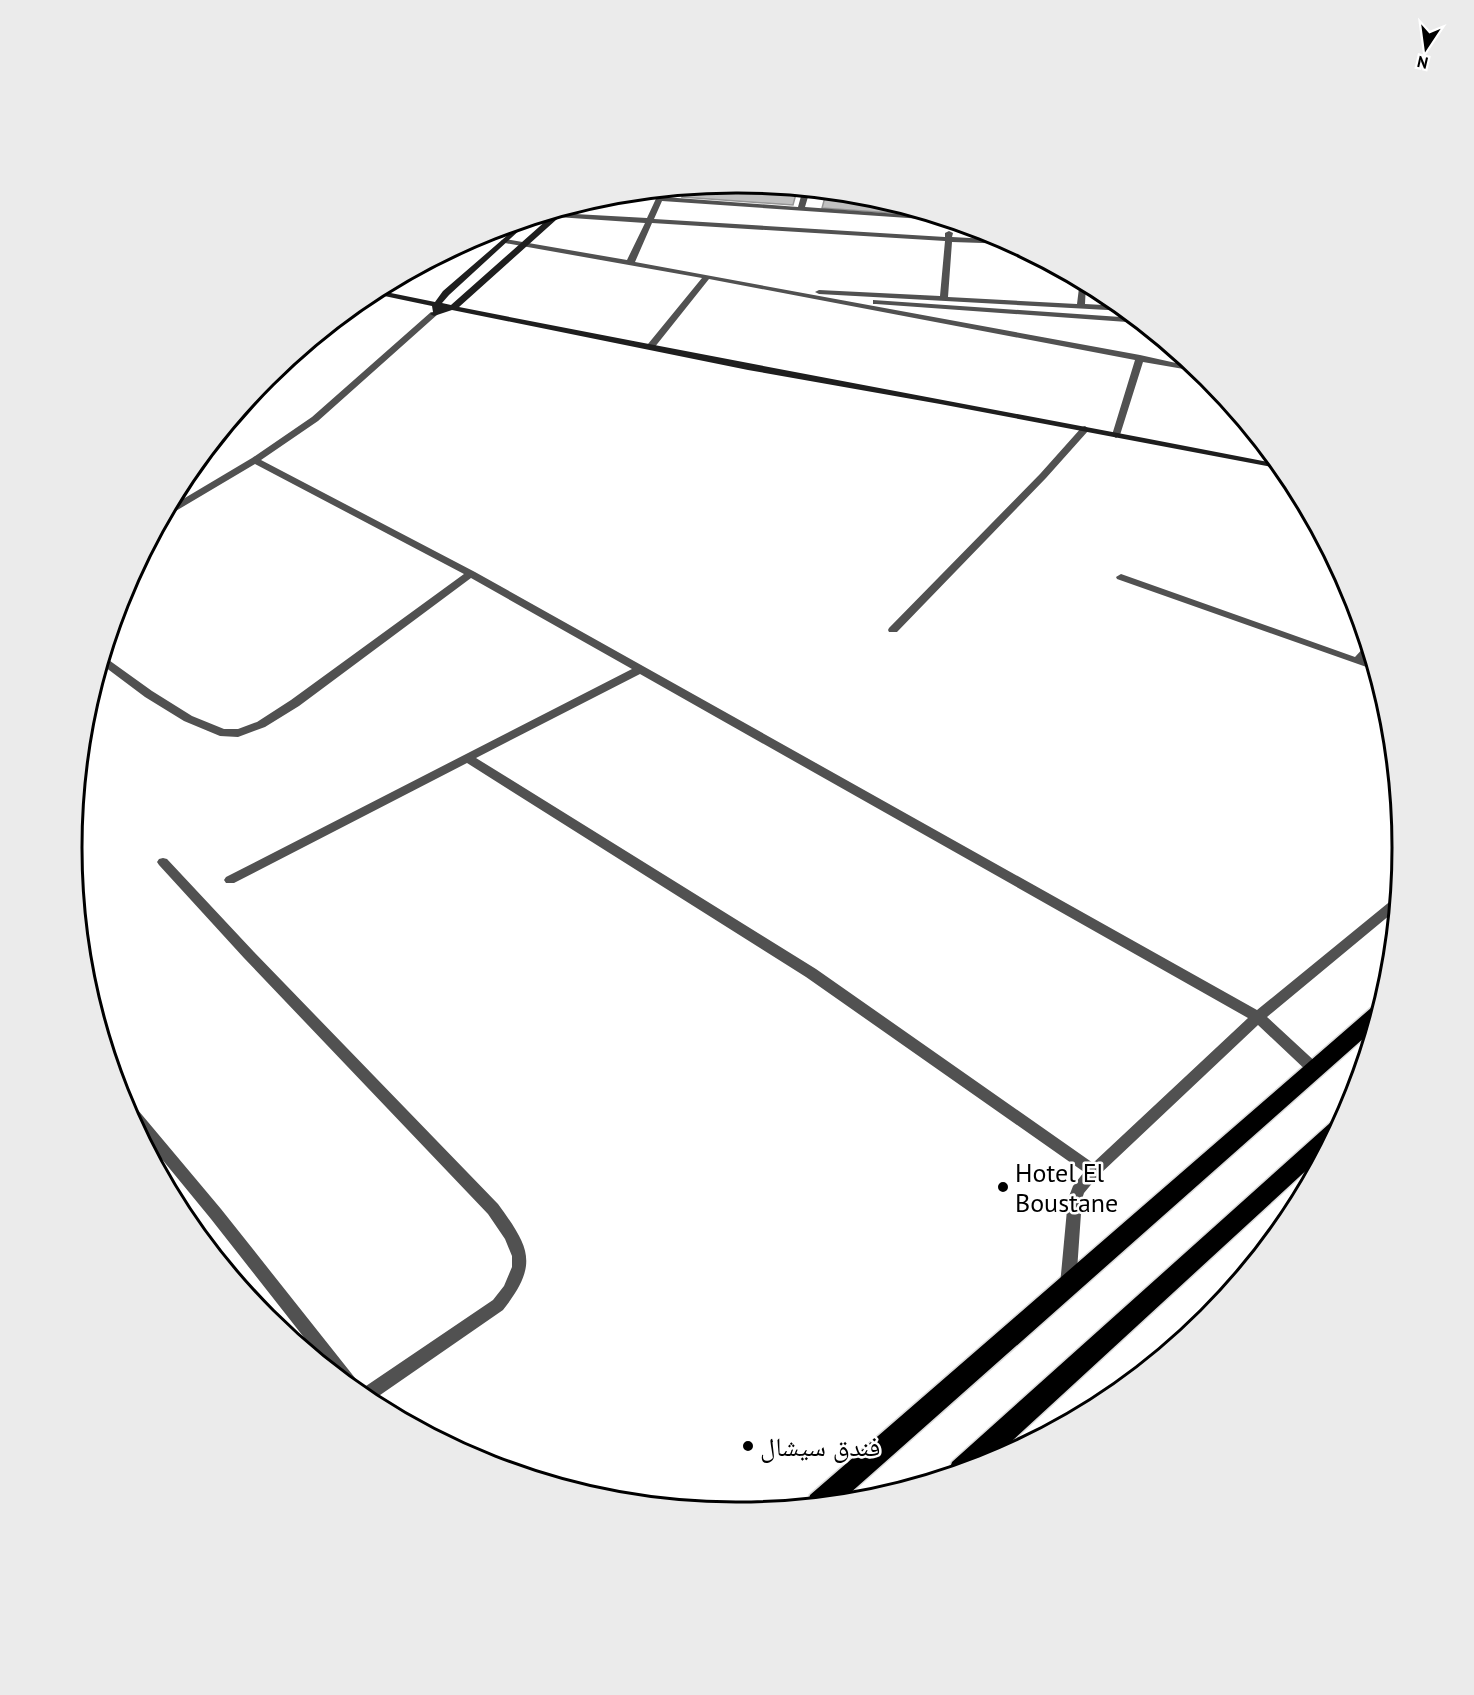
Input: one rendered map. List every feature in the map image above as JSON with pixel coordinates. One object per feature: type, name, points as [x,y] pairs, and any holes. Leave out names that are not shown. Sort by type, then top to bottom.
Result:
[{"type":"highway","points":[[830,1495],[1367,1024]]},
{"type":"highway","points":[[980,1455],[1320,1144]]},
{"type":"street","points":[[801,209],[805,197]]},
{"type":"street","points":[[630,263],[660,199],[913,217]]},
{"type":"street","points":[[575,213],[650,221],[982,241]]},
{"type":"street","points":[[180,505],[255,460],[315,419],[434,314],[454,307],[551,220]]},
{"type":"street","points":[[944,297],[950,229]]},
{"type":"street","points":[[434,314],[437,304],[515,232]]},
{"type":"street","points":[[505,242],[782,290],[1181,366]]},
{"type":"street","points":[[651,346],[707,277]]},
{"type":"street","points":[[782,290],[1107,307]]},
{"type":"street","points":[[1081,305],[1082,291]]},
{"type":"street","points":[[387,295],[748,367],[1267,464]]},
{"type":"street","points":[[815,297],[1124,320]]},
{"type":"street","points":[[987,331],[991,326],[995,311]]},
{"type":"street","points":[[1116,435],[1140,358]]},
{"type":"street","points":[[893,630],[1043,476],[1085,429]]},
{"type":"street","points":[[255,460],[471,574],[1258,1017],[1315,1070]]},
{"type":"street","points":[[109,665],[207,729],[237,734],[270,720],[295,703],[471,574]]},
{"type":"street","points":[[1121,577],[1365,664]]},
{"type":"street","points":[[1357,661],[1362,654]]},
{"type":"street","points":[[230,880],[640,669]]},
{"type":"street","points":[[467,758],[811,973],[1094,1171]]},
{"type":"street","points":[[163,862],[493,1209],[516,1241],[520,1256],[514,1287],[498,1305],[372,1391]]},
{"type":"street","points":[[1068,1286],[1075,1199],[1078,1190],[1094,1171],[1258,1017],[1388,909]]},
{"type":"street","points":[[148,1132],[334,1363]]},
{"type":"building","points":[[737,193],[795,196],[793,205],[682,197],[694,194]]},
{"type":"building","points":[[824,199],[899,213],[822,208]]},
{"type":"place","name":"Hotel El Boustane","points":[[1003,1187]]},
{"type":"place","name":"فندق سيشال","points":[[748,1446]]}]
